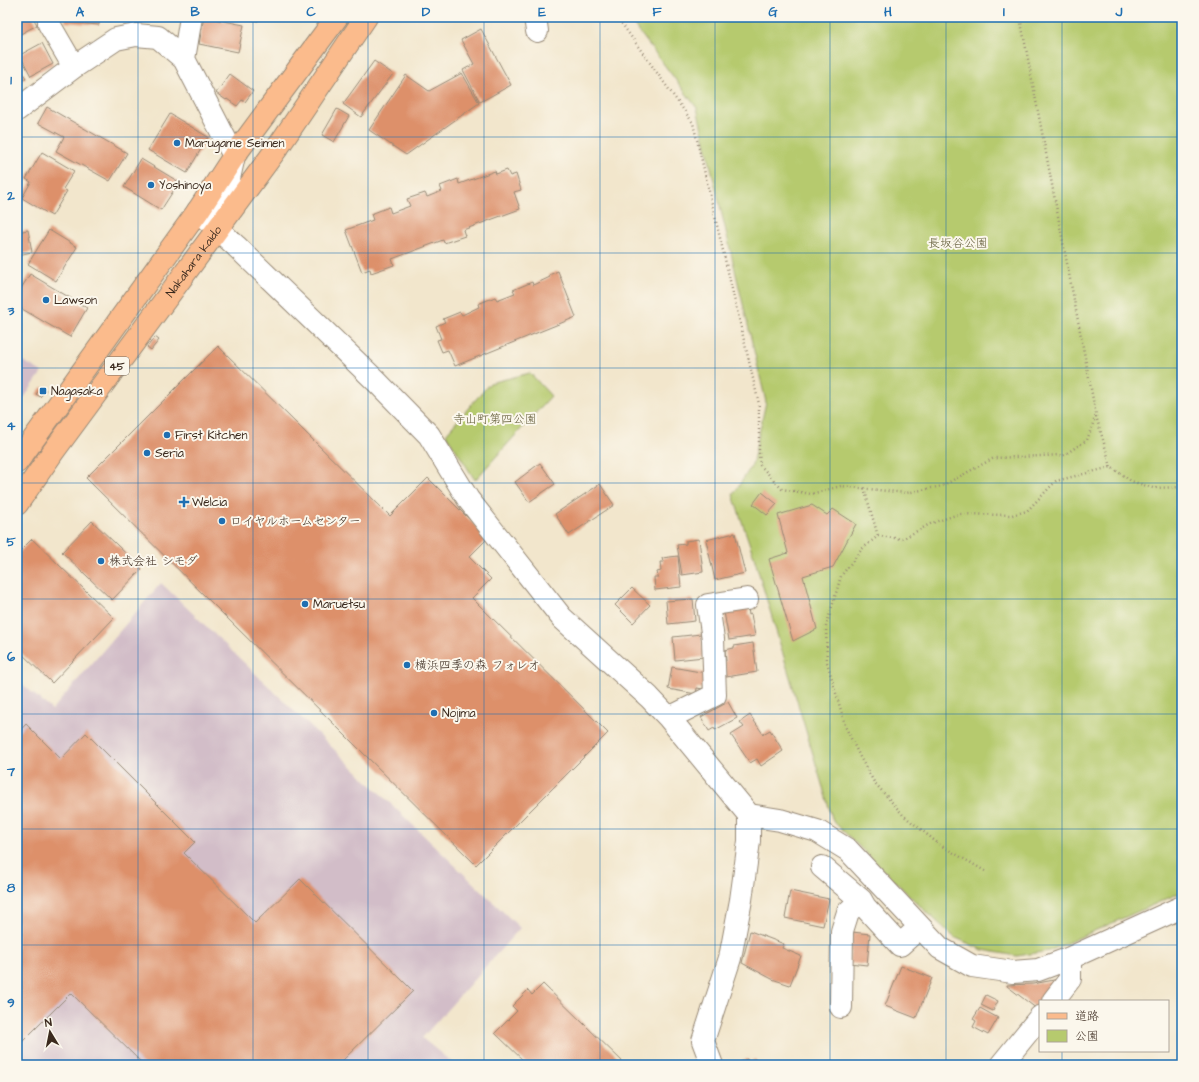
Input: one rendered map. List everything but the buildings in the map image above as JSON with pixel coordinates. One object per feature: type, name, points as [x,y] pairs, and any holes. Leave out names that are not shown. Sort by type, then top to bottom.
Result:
[{"type":"main road","name":"45","points":[[17,462],[198,212],[234,156],[337,17]]},
{"type":"main road","name":"Nakahara kaido","points":[[17,504],[53,452],[278,147],[366,17]]},
{"type":"street","points":[[49,17],[49,24],[74,67]]},
{"type":"street","points":[[184,59],[191,17]]},
{"type":"street","points":[[17,110],[74,67],[116,39],[136,34],[158,36],[184,59],[234,156],[218,229]]},
{"type":"street","points":[[198,212],[218,229],[376,381],[429,436],[468,499],[562,618],[649,697],[669,718],[749,815],[749,841],[741,900],[730,958],[704,1041],[712,1065]]},
{"type":"street","points":[[669,718],[715,695],[713,639],[708,605],[747,599]]},
{"type":"street","points":[[749,815],[780,820],[816,831],[848,850],[940,948],[972,966],[1013,972],[1038,970],[1070,958],[1182,907]]},
{"type":"street","points":[[822,867],[861,900],[865,907],[900,945],[920,927]]},
{"type":"street","points":[[841,1008],[842,931],[848,912],[861,900]]},
{"type":"street","points":[[1054,1000],[1070,979],[1070,958]]},
{"type":"street","points":[[1001,1065],[1039,1018]]},
{"type":"path","points":[[617,17],[693,124],[759,404],[760,465],[782,489],[811,494],[841,486],[906,493],[942,486],[994,458],[1064,455],[1087,440],[1096,415]]},
{"type":"path","points":[[1020,17],[1096,415],[1111,467],[1131,481],[1154,488],[1182,487]]},
{"type":"path","points":[[985,871],[940,845],[903,815],[874,782],[860,757],[846,728],[827,662],[826,627],[841,576],[862,549],[878,536],[902,539],[932,522],[959,514],[1012,515],[1027,511],[1056,481],[1111,467]]},
{"type":"path","points":[[864,488],[878,536]]},
{"type":"shaded area","points":[[17,359],[42,372],[17,408]]},
{"type":"shaded area","points":[[161,583],[520,928],[422,1038],[455,1065],[22,1065],[17,1059],[17,686],[20,682],[52,710]]},
{"type":"green space","name":"長坂谷公園","points":[[628,17],[1182,17],[1182,892],[1049,951],[1017,956],[983,950],[954,937],[833,821],[754,557],[733,495],[752,465],[766,402],[697,108]]},
{"type":"green space","name":"寺山町第四公園","points":[[530,373],[551,396],[475,480],[446,434],[490,383]]},
{"type":"place","name":"Marugame Seimen","points":[[177,143]]},
{"type":"place","name":"Yoshinoya","points":[[151,185]]},
{"type":"place","name":"Lawson","points":[[46,300]]},
{"type":"place","name":"Nagasaka","points":[[43,391]]},
{"type":"place","name":"First Kitchen","points":[[167,435]]},
{"type":"place","name":"Seria","points":[[147,453]]},
{"type":"place","name":"Welcia","points":[[184,502]]},
{"type":"place","name":"ロイヤルホームセンター","points":[[222,521]]},
{"type":"place","name":"株式会社 シモダ","points":[[101,561]]},
{"type":"place","name":"Maruetsu","points":[[305,604]]},
{"type":"place","name":"横浜四季の森 フォレオ","points":[[407,665]]},
{"type":"place","name":"Nojima","points":[[434,713]]}]
